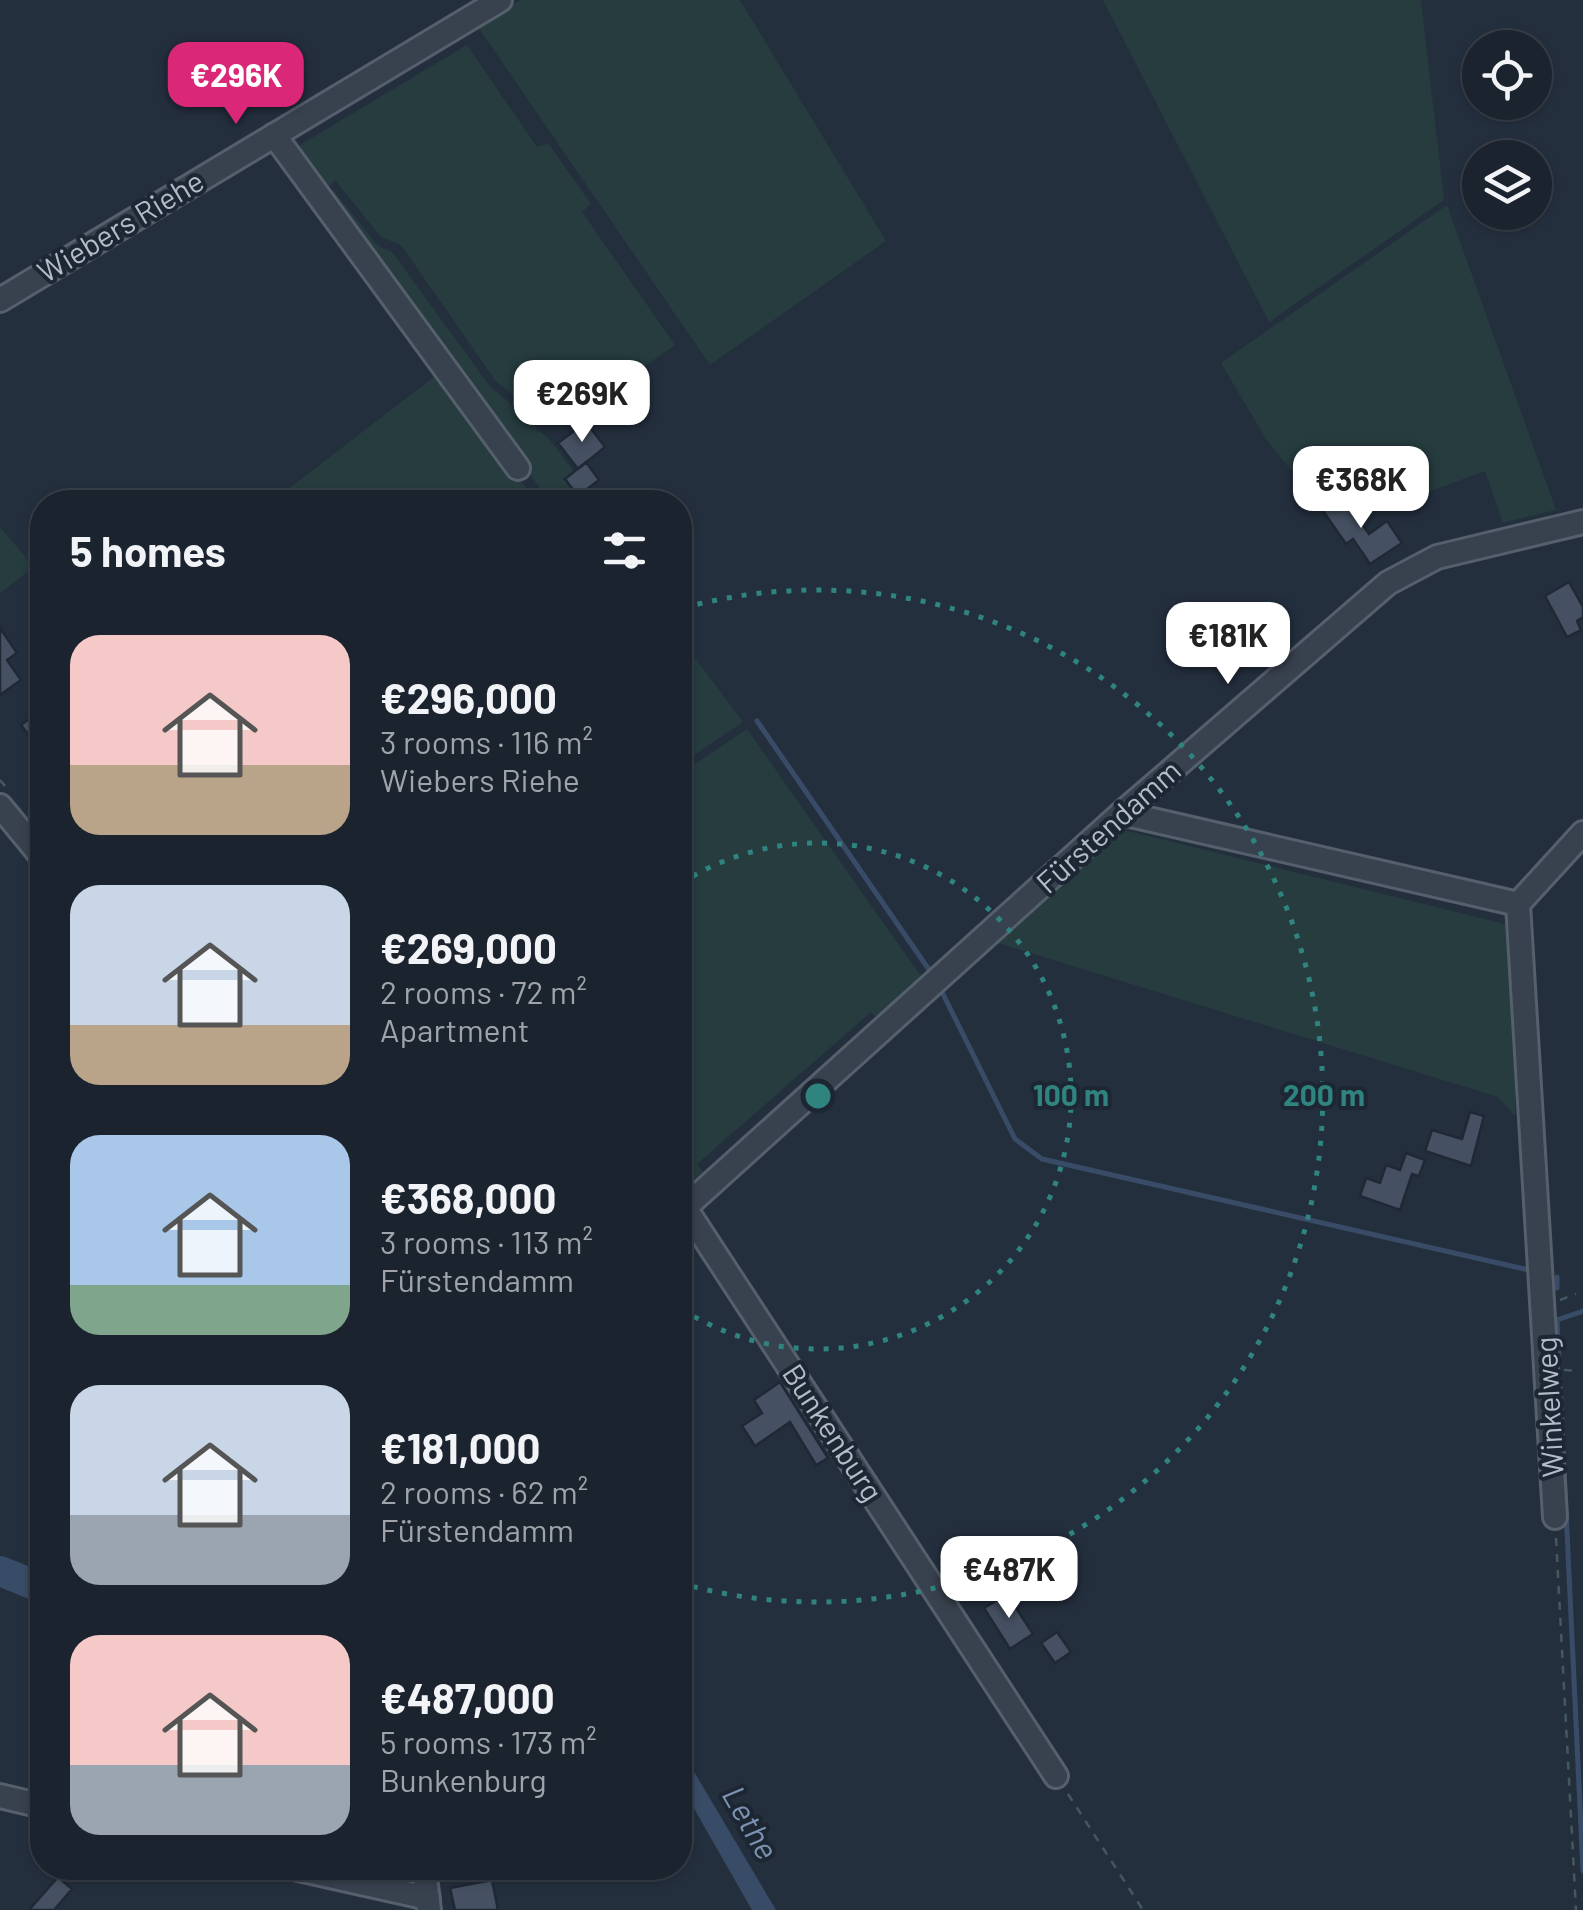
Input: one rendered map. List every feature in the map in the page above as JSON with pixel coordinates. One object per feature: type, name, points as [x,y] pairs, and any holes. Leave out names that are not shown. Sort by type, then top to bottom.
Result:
[{"type":"street","name":"Wiebers Riehe","points":[[0,300],[500,0]]},
{"type":"street","points":[[274,136],[518,468]]},
{"type":"street","name":"Fürstendamm","points":[[692,1202],[1122,813],[1388,583],[1437,557],[1583,522]]},
{"type":"street","points":[[0,806],[30,842]]},
{"type":"street","points":[[1122,813],[1518,904],[1583,833]]},
{"type":"street","name":"Winkelweg","points":[[1518,904],[1555,1516]]},
{"type":"street","name":"Bunkenburg","points":[[692,1224],[1056,1776]]},
{"type":"street","points":[[0,1796],[30,1803]]},
{"type":"street","points":[[339,1880],[428,1904]]},
{"type":"path","name":"Winkelweg","points":[[1555,1516],[1576,1910]]},
{"type":"path","points":[[1056,1776],[1143,1910]]},
{"type":"green space","points":[[520,0],[740,0],[886,241],[710,365],[478,27]]},
{"type":"green space","points":[[1103,0],[1421,0],[1444,200],[1269,322]]},
{"type":"green space","points":[[467,45],[537,147],[548,143],[591,204],[582,212],[675,345],[616,386],[586,388],[539,418],[495,380],[401,245],[381,237],[335,180],[327,189],[295,148]]},
{"type":"green space","points":[[333,190],[378,246],[392,252],[489,385],[550,440],[588,490],[541,490],[329,199]]},
{"type":"green space","points":[[1447,205],[1556,510],[1503,523],[1485,471],[1399,503],[1355,508],[1325,472],[1291,470],[1266,439],[1221,363]]},
{"type":"green space","points":[[439,373],[528,490],[287,490]]},
{"type":"green space","points":[[0,527],[30,562],[30,570],[0,593]]},
{"type":"green space","points":[[692,654],[743,722],[692,756]]},
{"type":"green space","points":[[747,729],[922,978],[877,1018],[871,1012],[697,1164],[703,1172],[692,1181],[692,766]]},
{"type":"green space","points":[[1124,830],[1505,924],[1515,1022],[1515,1116],[1498,1097],[998,943]]},
{"type":"water","points":[[692,1768],[776,1910],[752,1910],[692,1805]]},
{"type":"building","points":[[586,422],[605,447],[578,469],[558,443]]},
{"type":"building","points":[[586,462],[599,480],[586,490],[573,490],[565,479]]},
{"type":"building","points":[[1341,494],[1369,534],[1387,521],[1402,543],[1370,564],[1353,539],[1346,544],[1321,508]]},
{"type":"building","points":[[1569,582],[1583,607],[1583,617],[1577,621],[1581,630],[1567,637],[1545,596]]},
{"type":"building","points":[[0,628],[17,653],[7,660],[21,680],[0,695]]},
{"type":"building","points":[[30,718],[30,737],[21,725]]},
{"type":"building","points":[[1470,1112],[1484,1116],[1471,1166],[1425,1151],[1432,1130],[1462,1139]]},
{"type":"building","points":[[1406,1153],[1425,1160],[1419,1176],[1412,1174],[1400,1210],[1360,1196],[1366,1178],[1380,1183],[1386,1165],[1400,1170]]},
{"type":"building","points":[[780,1382],[828,1458],[816,1465],[790,1422],[755,1446],[742,1426],[762,1413],[754,1400]]},
{"type":"building","points":[[1007,1594],[1033,1634],[1010,1649],[984,1608]]},
{"type":"building","points":[[1057,1632],[1071,1652],[1055,1663],[1041,1643]]},
{"type":"building","points":[[55,1880],[72,1889],[54,1910],[29,1910]]},
{"type":"building","points":[[492,1880],[498,1910],[455,1910],[450,1888]]},
{"type":"waterway","points":[[757,721],[932,974]]},
{"type":"waterway","points":[[940,988],[1015,1139],[1042,1159],[1529,1270]]},
{"type":"waterway","points":[[1557,1277],[1557,1288]]},
{"type":"waterway","points":[[1559,1358],[1557,1320],[1583,1311]]},
{"type":"waterway","points":[[1560,1383],[1583,1871]]},
{"type":"waterway","name":"Lethe","points":[[0,1571],[30,1583]]}]
